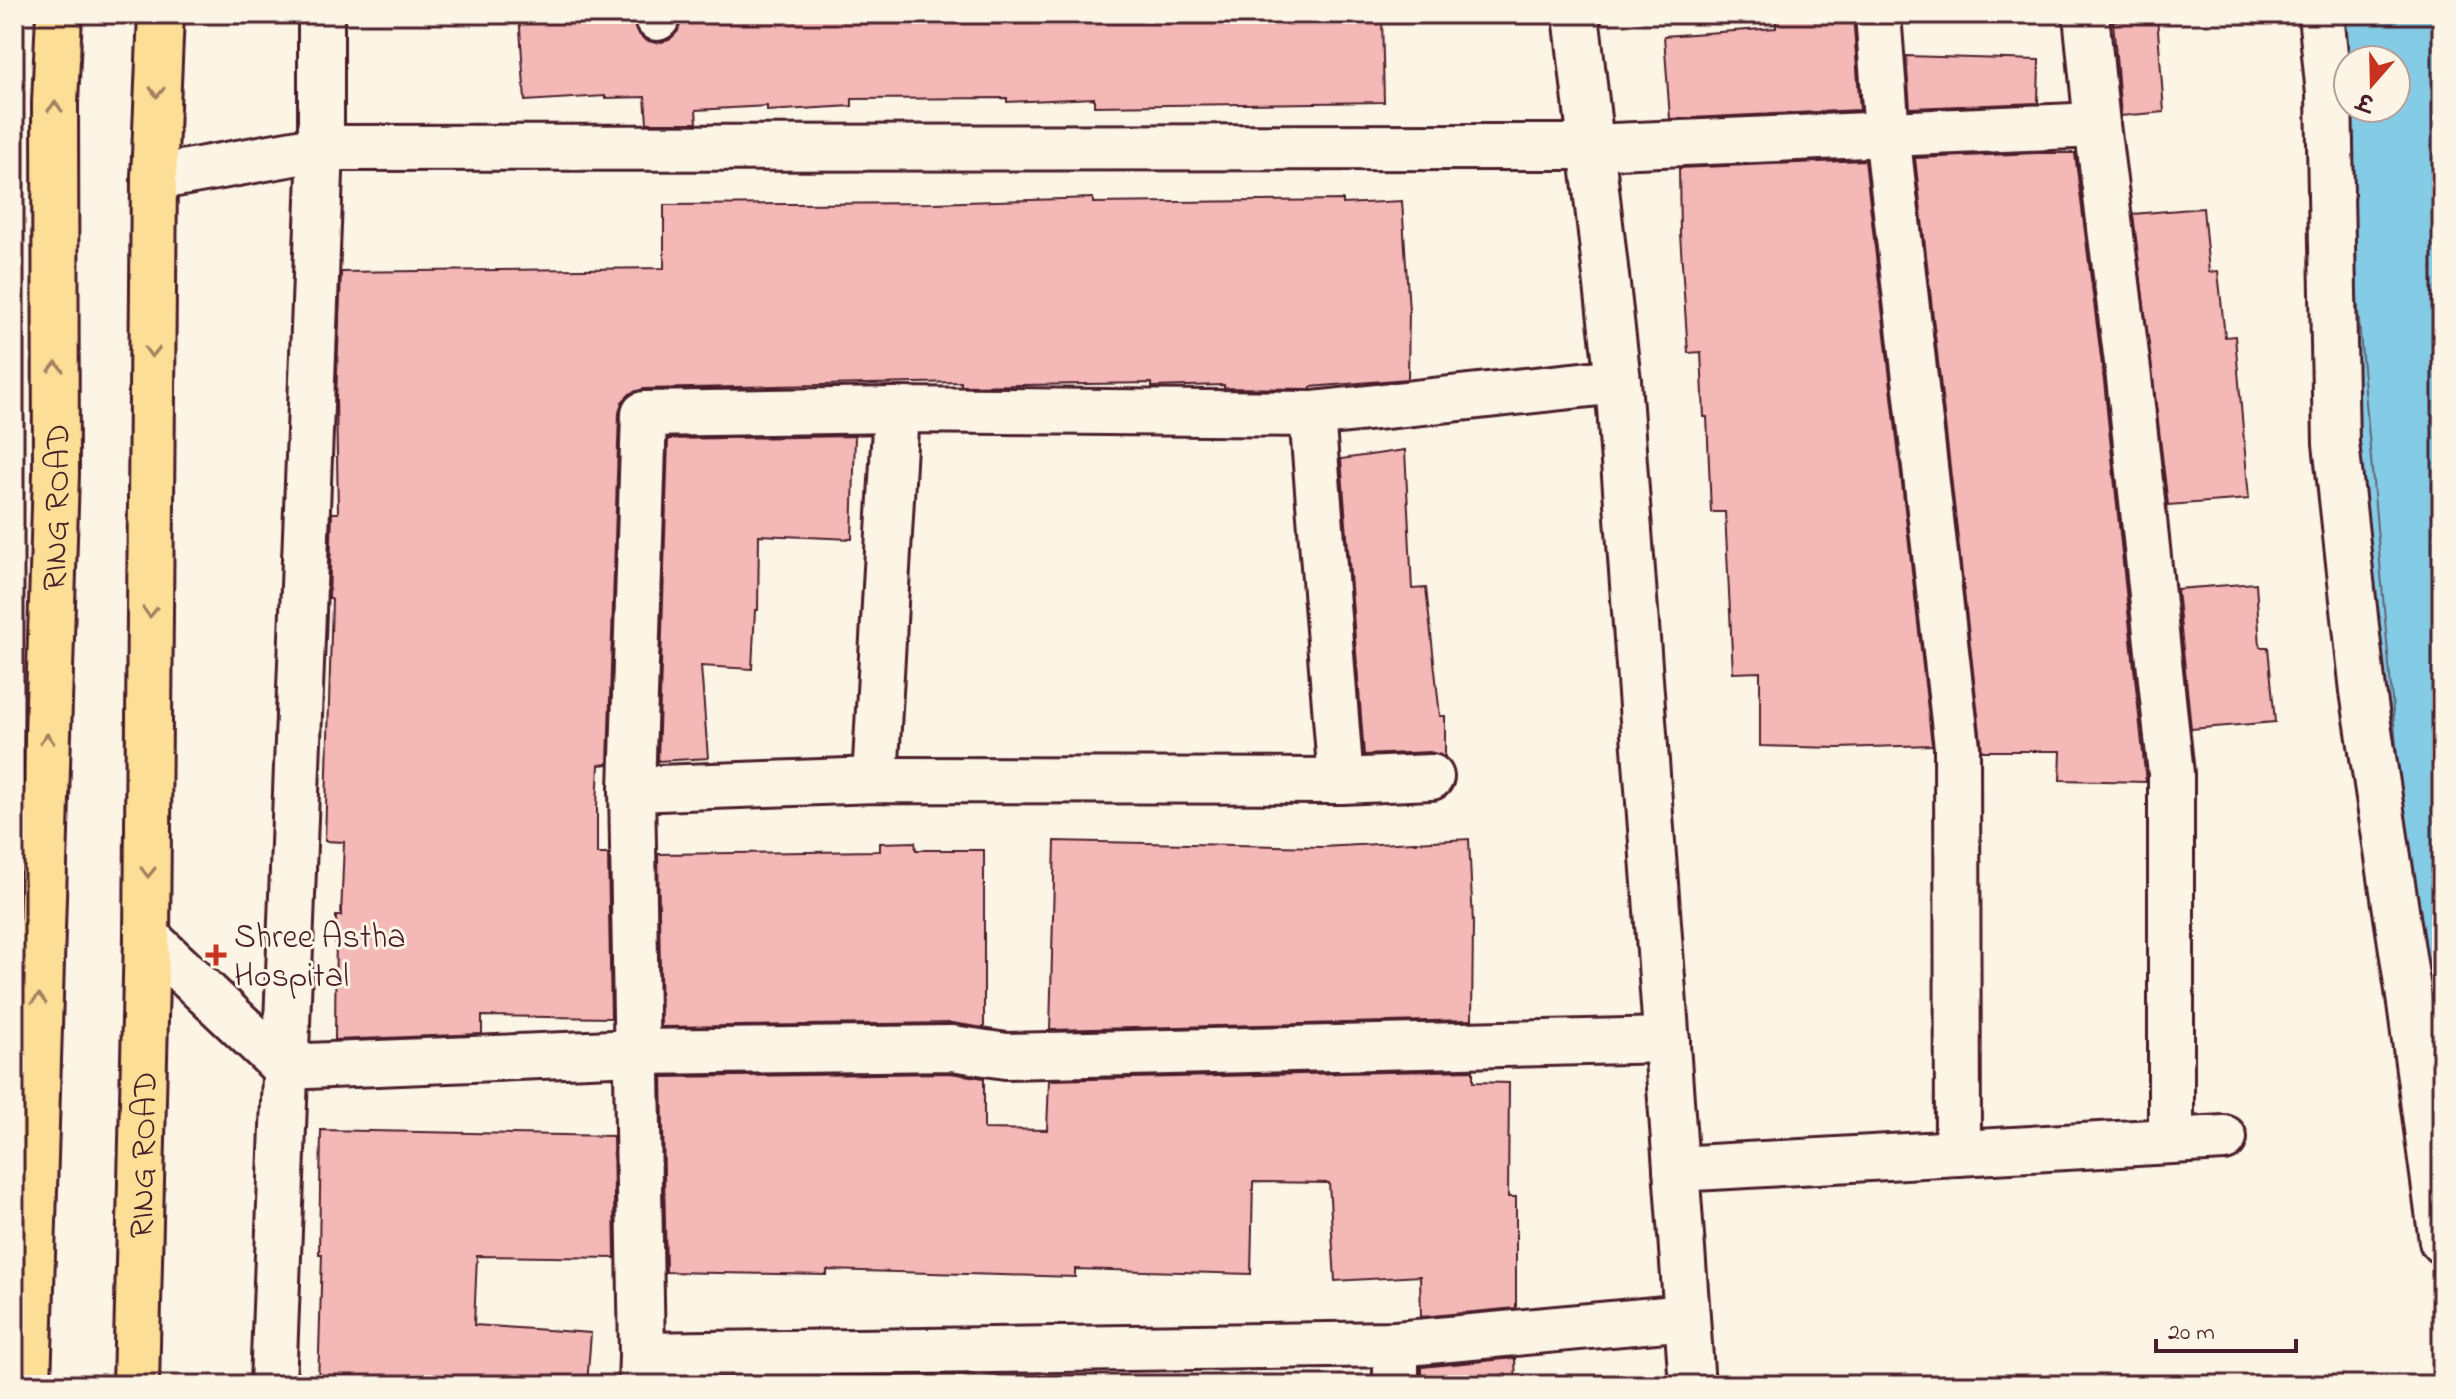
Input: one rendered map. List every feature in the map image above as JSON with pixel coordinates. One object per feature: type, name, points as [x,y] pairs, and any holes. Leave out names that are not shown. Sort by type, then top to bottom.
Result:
[{"type":"highway","name":"RING ROAD","points":[[28,1385],[56,474],[55,103],[59,14]]},
{"type":"highway","name":"RING ROAD","points":[[136,1385],[147,937],[154,178],[161,14]]},
{"type":"street","points":[[273,1385],[321,148],[321,14]]},
{"type":"street","points":[[1576,14],[1618,381],[1692,1385]]},
{"type":"street","points":[[1878,14],[1887,133],[1957,747],[1958,1153]]},
{"type":"street","points":[[2086,14],[2171,774],[2171,1141]]},
{"type":"street","points":[[2321,14],[2329,94],[2336,443],[2363,691],[2442,1241]]},
{"type":"street","points":[[154,178],[321,148],[1591,147],[2097,125]]},
{"type":"street","points":[[1618,381],[1312,414],[896,410],[644,414],[632,789],[641,1370],[1396,1364],[1687,1317]]},
{"type":"street","points":[[875,780],[896,410]]},
{"type":"street","points":[[1312,414],[1341,781]]},
{"type":"street","points":[[632,789],[875,780],[1341,781],[1431,777]]},
{"type":"street","points":[[147,937],[284,1067],[636,1052],[952,1048],[1006,1056],[1667,1040]]},
{"type":"street","points":[[1676,1169],[2224,1138]]},
{"type":"water","points":[[2302,14],[2442,14],[2442,1207]]},
{"type":"building","points":[[519,14],[632,14],[636,31],[645,40],[656,43],[669,40],[678,31],[682,14],[1382,14],[1384,102],[1094,106],[1094,98],[1007,102],[1007,98],[852,99],[852,106],[767,111],[767,106],[696,110],[697,123],[647,123],[645,97],[525,101]]},
{"type":"building","points":[[1776,14],[1853,14],[1860,110],[1670,119],[1664,36],[1776,28]]},
{"type":"building","points":[[2157,16],[2164,112],[2121,116],[2113,21]]},
{"type":"building","points":[[1906,56],[2039,60],[2038,103],[1910,108]]},
{"type":"building","points":[[2075,153],[2104,381],[2146,782],[2060,780],[2061,751],[1982,751],[1915,158]]},
{"type":"building","points":[[1865,160],[1932,745],[1838,748],[1760,746],[1760,672],[1733,673],[1725,512],[1711,512],[1701,352],[1688,353],[1679,168]]},
{"type":"building","points":[[1093,198],[1093,203],[1343,200],[1343,204],[1402,201],[1409,311],[1408,379],[1311,389],[1224,388],[1224,385],[1152,387],[1152,383],[961,386],[961,382],[644,389],[631,393],[622,402],[619,413],[608,764],[599,765],[597,806],[597,854],[608,854],[611,1018],[482,1016],[482,1034],[335,1040],[336,916],[341,916],[344,842],[325,841],[332,513],[338,513],[336,398],[341,272],[664,268],[664,205],[934,203]]},
{"type":"building","points":[[2203,208],[2209,272],[2218,271],[2225,337],[2235,336],[2249,499],[2168,505],[2133,214]]},
{"type":"building","points":[[855,436],[852,539],[759,535],[758,610],[755,610],[752,669],[701,666],[708,758],[658,761],[668,439]]},
{"type":"building","points":[[1405,450],[1412,589],[1426,588],[1440,716],[1445,716],[1445,757],[1430,752],[1364,755],[1341,459]]},
{"type":"building","points":[[2256,583],[2260,647],[2268,647],[2275,722],[2191,729],[2177,589]]},
{"type":"building","points":[[1469,839],[1473,924],[1472,1020],[1050,1030],[1055,841],[1322,847]]},
{"type":"building","points":[[915,842],[916,850],[984,850],[984,1028],[952,1023],[661,1027],[658,854],[880,851],[880,843]]},
{"type":"building","points":[[1473,1070],[1473,1082],[1509,1083],[1508,1197],[1516,1197],[1516,1308],[1421,1317],[1420,1276],[1335,1281],[1329,1183],[1253,1182],[1251,1274],[1075,1269],[1075,1277],[827,1270],[827,1275],[666,1272],[662,1077],[950,1073],[984,1078],[984,1129],[1047,1130],[1049,1080]]},
{"type":"building","points":[[321,1130],[613,1136],[615,1258],[477,1256],[474,1325],[591,1333],[587,1385],[318,1385],[322,1254],[319,1254]]},
{"type":"building","points":[[1515,1358],[1516,1385],[1422,1385],[1422,1367]]},
{"type":"place","name":"Shree Astha Hospital","points":[[216,955]]}]
